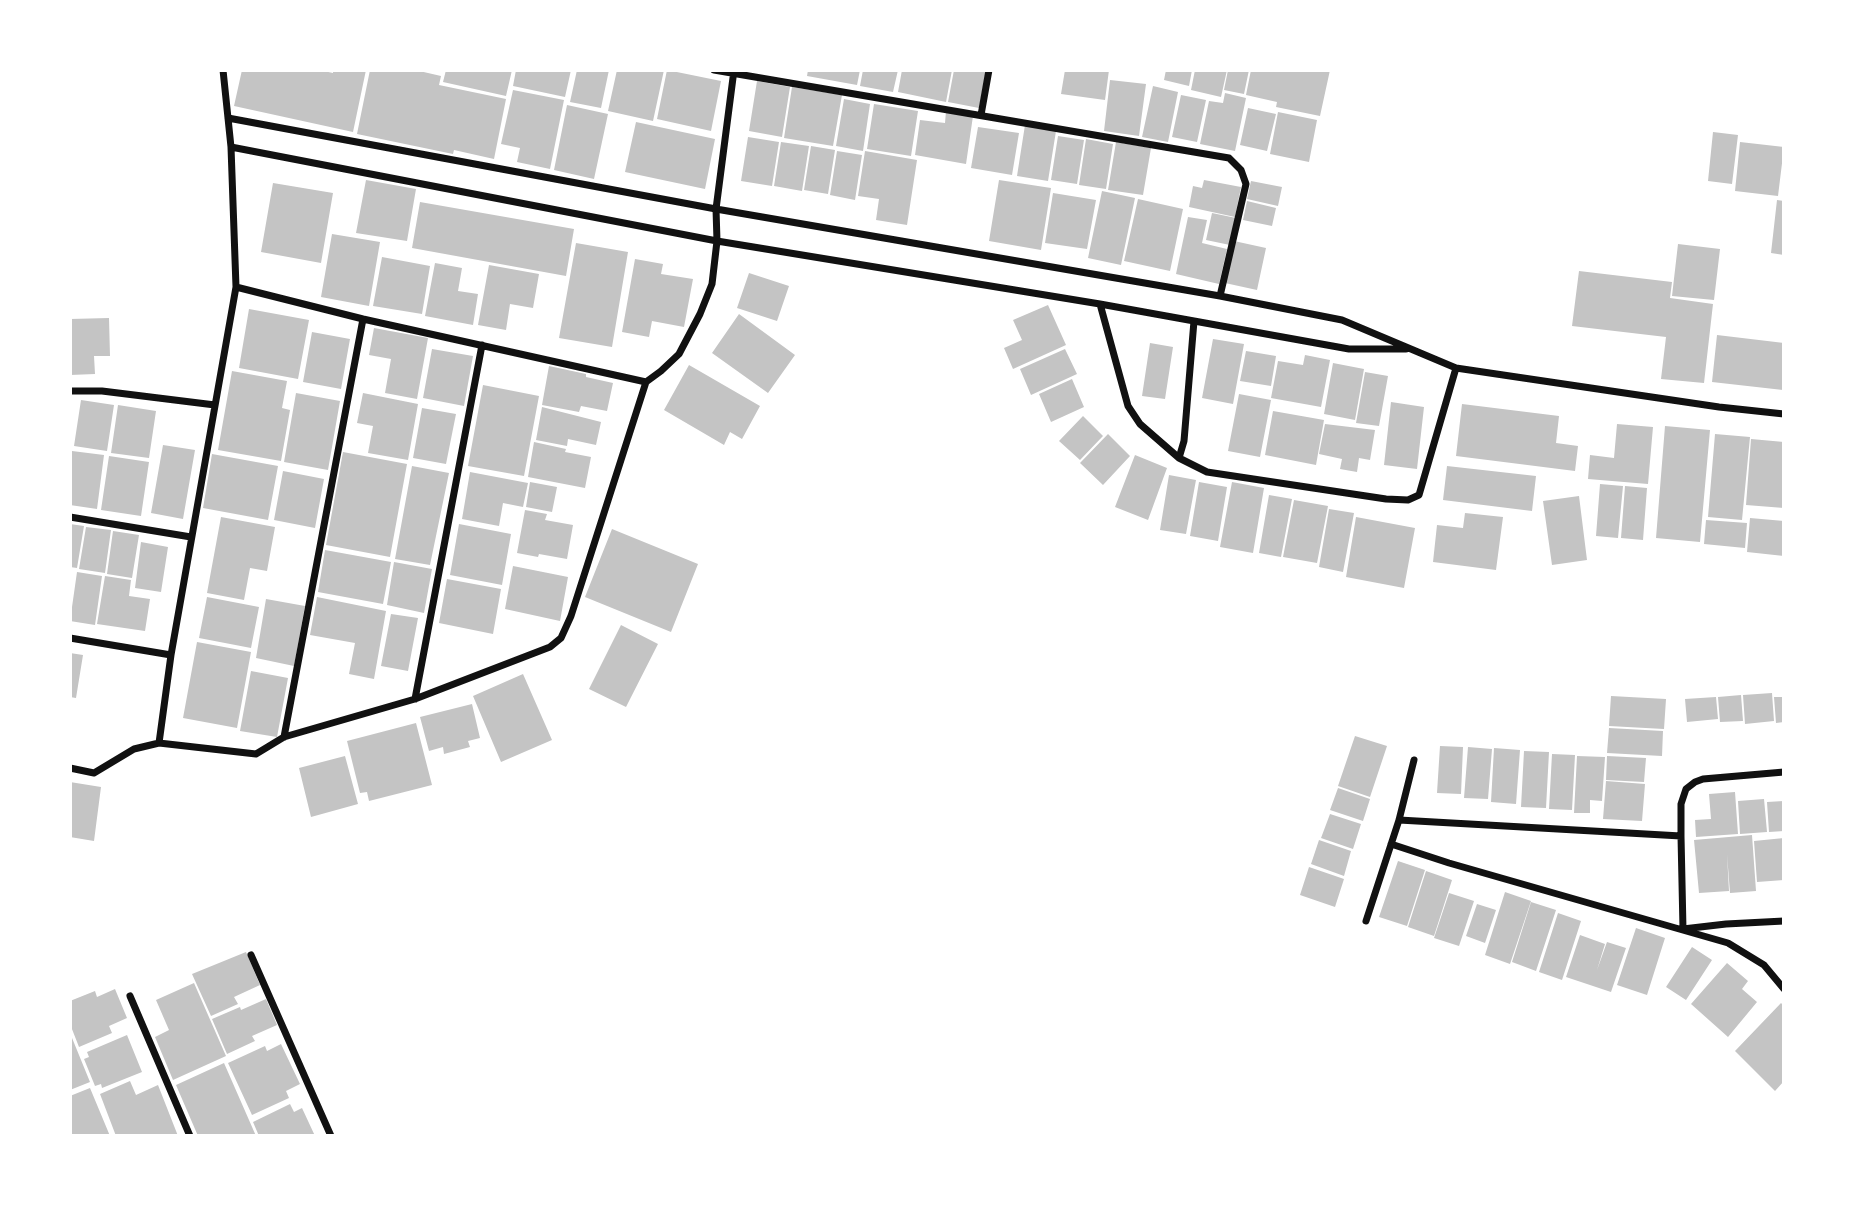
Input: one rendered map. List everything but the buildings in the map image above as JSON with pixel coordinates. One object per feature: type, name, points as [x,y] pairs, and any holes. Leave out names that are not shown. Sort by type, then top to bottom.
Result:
[{"type":"street","points":[[159,743],[171,655],[236,286],[231,147],[223,70]]},
{"type":"street","points":[[714,70],[1229,158],[1241,170],[1246,184],[1220,296]]},
{"type":"street","points":[[981,115],[989,70]]},
{"type":"street","points":[[70,768],[94,773],[134,749],[159,743],[256,754],[284,737],[415,699],[550,647],[561,638],[571,616],[646,382],[679,354],[712,284],[717,240],[716,209],[734,72]]},
{"type":"street","points":[[228,118],[716,209],[1220,296],[1342,320],[1457,368],[1719,407],[1784,414]]},
{"type":"street","points":[[231,147],[717,240],[1349,349],[1410,349]]},
{"type":"street","points":[[236,286],[363,319],[646,382]]},
{"type":"street","points":[[1100,304],[1128,406],[1140,424],[1179,458],[1207,472],[1408,500],[1419,495],[1457,368]]},
{"type":"street","points":[[284,737],[363,319]]},
{"type":"street","points":[[1179,458],[1184,441],[1194,321]]},
{"type":"street","points":[[415,699],[482,345]]},
{"type":"street","points":[[70,391],[102,391],[215,405]]},
{"type":"street","points":[[70,517],[191,537]]},
{"type":"street","points":[[70,638],[171,655]]},
{"type":"street","points":[[1366,921],[1399,820],[1415,760]]},
{"type":"street","points":[[1683,929],[1681,804],[1686,789],[1703,779],[1784,772]]},
{"type":"street","points":[[1399,820],[1681,836]]},
{"type":"street","points":[[1391,844],[1728,943],[1764,965],[1784,989]]},
{"type":"street","points":[[1683,929],[1726,923],[1784,921]]},
{"type":"street","points":[[251,955],[331,1136]]},
{"type":"street","points":[[130,996],[190,1136]]}]
